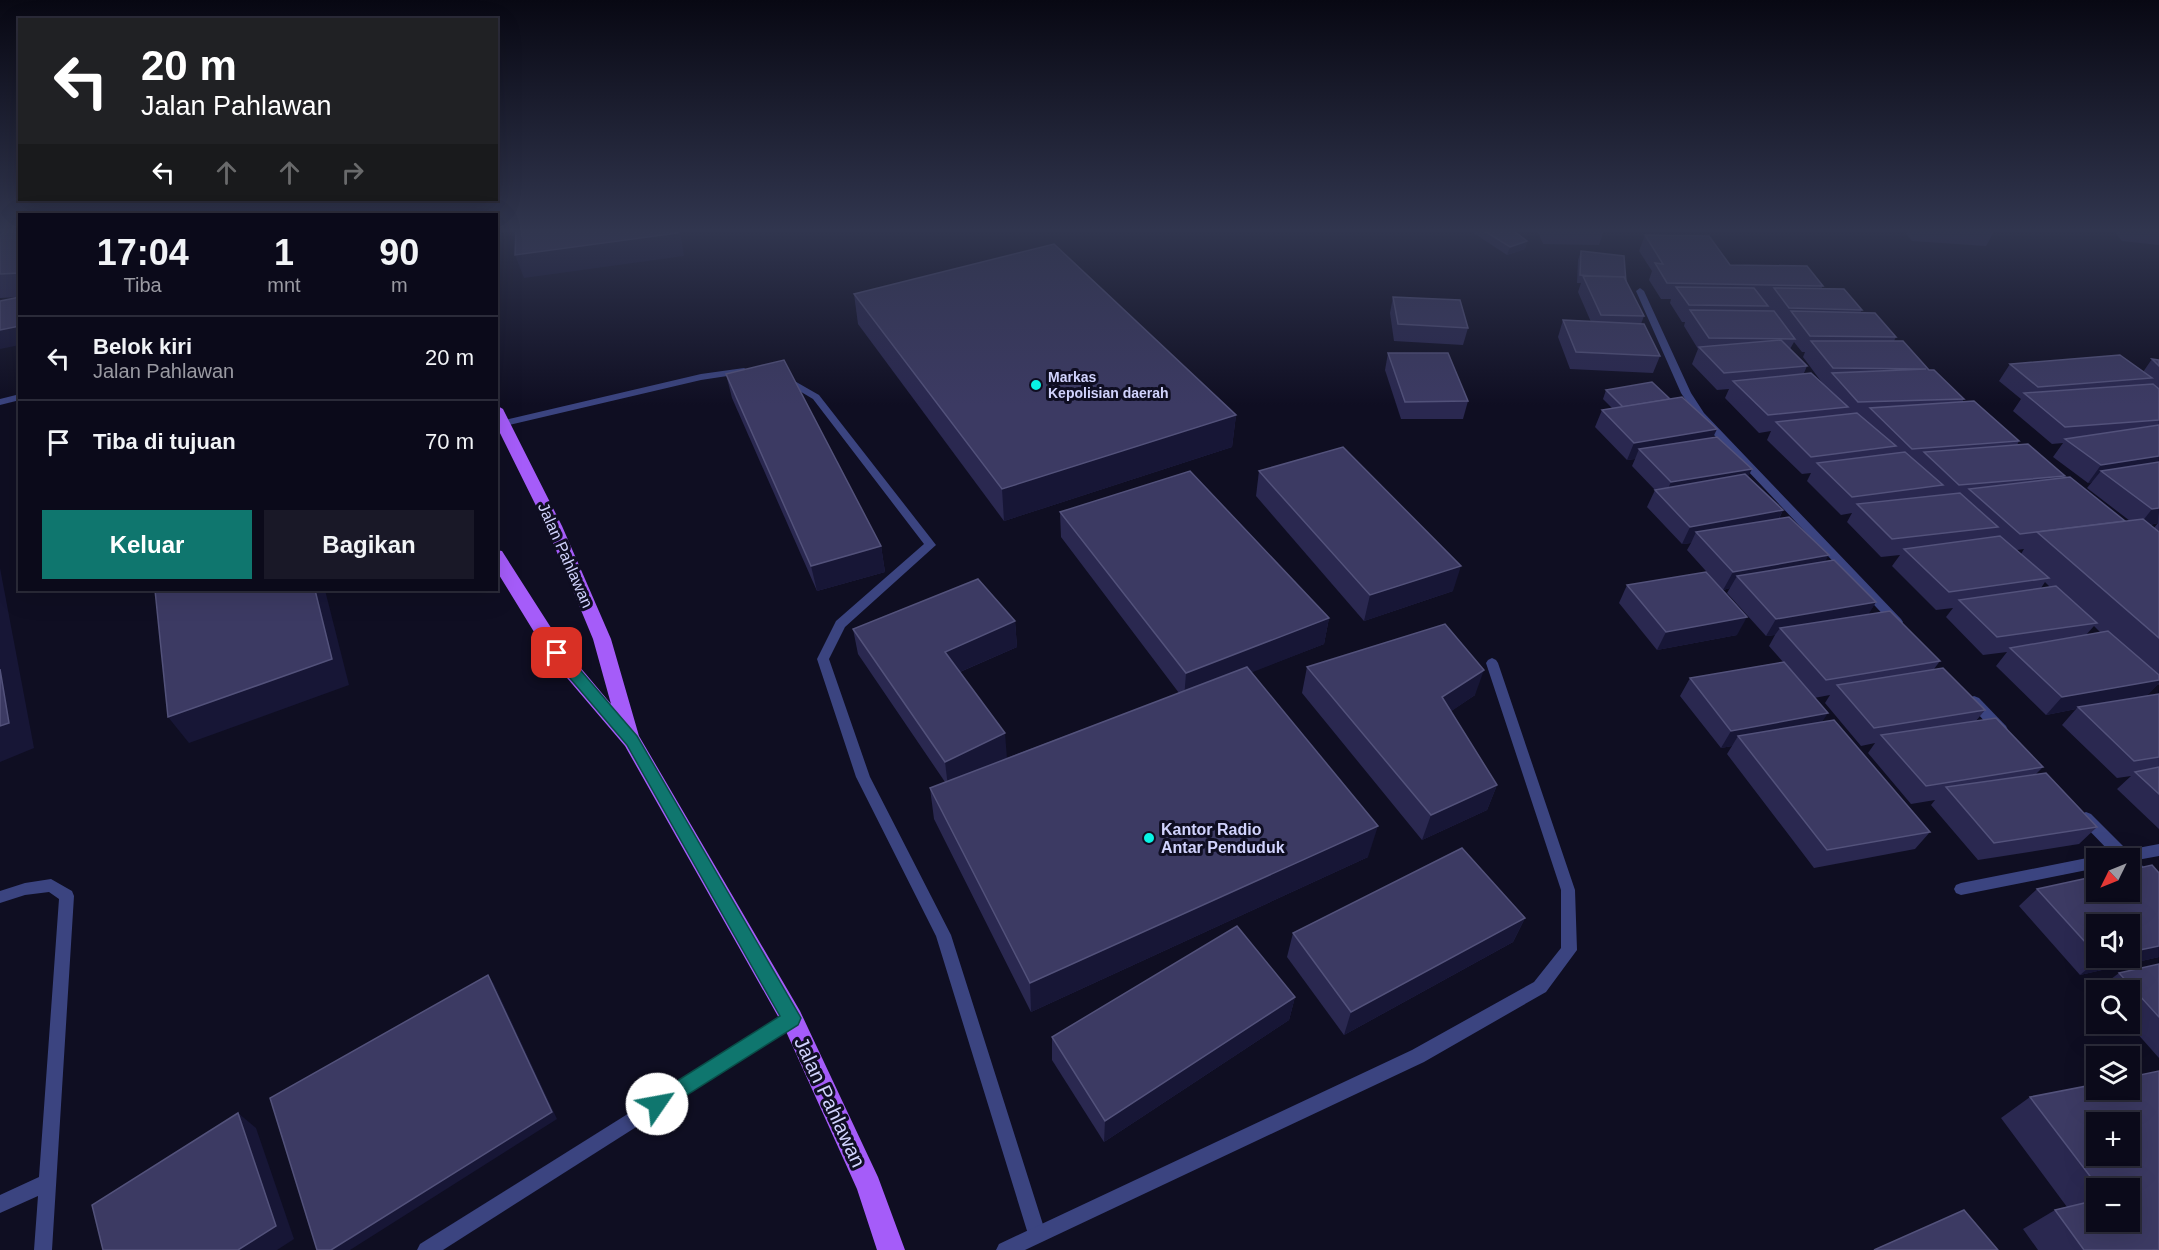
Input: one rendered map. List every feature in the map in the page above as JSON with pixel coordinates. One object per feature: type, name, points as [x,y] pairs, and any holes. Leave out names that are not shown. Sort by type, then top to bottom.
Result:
[{"type":"main road","name":"Jalan Pahlawan","points":[[499,419],[554,526],[602,639],[632,741]]},
{"type":"main road","name":"Jalan Pahlawan","points":[[498,558],[557,653],[632,741],[792,1018],[869,1186],[891,1250]]},
{"type":"street","points":[[1640,291],[1686,393],[1700,415],[1909,633]]},
{"type":"street","points":[[499,419],[701,377],[744,371],[753,372]]},
{"type":"street","points":[[773,373],[816,397],[930,545],[840,624],[823,659],[863,777],[943,935],[1037,1234]]},
{"type":"street","points":[[0,402],[18,398]]},
{"type":"street","points":[[1005,1250],[1418,1056],[1540,987],[1569,950],[1568,890],[1492,663]]},
{"type":"street","points":[[1966,693],[2008,736]]},
{"type":"street","points":[[2074,805],[2113,848]]},
{"type":"street","points":[[2140,855],[2159,850]]},
{"type":"street","points":[[1961,889],[2086,864]]},
{"type":"street","points":[[2140,875],[2159,893]]},
{"type":"street","points":[[0,897],[25,889],[51,885],[67,896],[43,1250]]},
{"type":"street","points":[[426,1250],[792,1018]]},
{"type":"street","points":[[0,1204],[49,1182]]},
{"type":"building","name":"Markas Kepolisian daerah","points":[[877,288],[1101,288],[1236,415],[1002,489],[854,294]]},
{"type":"building","points":[[1589,288],[1630,288],[1644,316],[1601,315]]},
{"type":"building","points":[[1677,288],[1754,288],[1768,306],[1689,305]]},
{"type":"building","points":[[1774,288],[1844,289],[1862,310],[1789,308]]},
{"type":"building","points":[[18,297],[18,326],[0,330],[0,301]]},
{"type":"building","points":[[1393,297],[1460,300],[1468,328],[1398,324]]},
{"type":"building","points":[[1690,310],[1774,311],[1795,339],[1709,338]]},
{"type":"building","points":[[1791,311],[1875,313],[1896,337],[1810,336]]},
{"type":"building","points":[[1563,320],[1644,324],[1660,356],[1576,352]]},
{"type":"building","points":[[1781,340],[1807,366],[1724,373],[1699,347]]},
{"type":"building","points":[[1811,341],[1903,341],[1929,370],[1934,370],[1964,399],[1858,402],[1832,373],[1926,369],[1833,368]]},
{"type":"building","points":[[1388,353],[1448,353],[1468,401],[1405,402]]},
{"type":"building","points":[[2120,355],[2152,378],[2038,387],[2010,364]]},
{"type":"building","points":[[784,360],[881,546],[811,566],[726,374]]},
{"type":"building","points":[[1811,373],[1848,407],[1768,415],[1733,381]]},
{"type":"building","points":[[1652,382],[1670,399],[1623,407],[1606,390]]},
{"type":"building","points":[[2153,384],[2159,389],[2159,420],[2065,427],[2024,393]]},
{"type":"building","points":[[1682,397],[1717,429],[1634,443],[1602,410]]},
{"type":"building","points":[[1974,401],[2019,441],[1912,449],[1870,408]]},
{"type":"building","points":[[1857,413],[1896,446],[1811,457],[1776,422]]},
{"type":"building","points":[[2159,425],[2159,456],[2101,465],[2065,439]]},
{"type":"building","points":[[1717,437],[1752,469],[1671,482],[1639,449]]},
{"type":"building","points":[[2028,444],[2065,476],[1959,485],[1924,452]]},
{"type":"building","points":[[1343,447],[1461,566],[1370,595],[1259,471]]},
{"type":"building","points":[[1905,452],[1943,485],[1852,497],[1817,463]]},
{"type":"building","points":[[2159,462],[2159,508],[2152,509],[2101,471]]},
{"type":"building","points":[[1190,471],[1329,618],[1186,673],[1060,512]]},
{"type":"building","points":[[1745,474],[1783,510],[1690,527],[1655,490]]},
{"type":"building","points":[[2070,477],[2125,521],[2020,534],[1969,489]]},
{"type":"building","points":[[1960,493],[1998,527],[1892,539],[1857,504]]},
{"type":"building","points":[[1789,517],[1829,555],[1733,572],[1696,532]]},
{"type":"building","points":[[2143,519],[2159,532],[2159,638],[2037,532]]},
{"type":"building","points":[[2000,536],[2049,578],[1949,592],[1904,549]]},
{"type":"building","points":[[1834,560],[1876,602],[1776,619],[1737,576]]},
{"type":"building","points":[[1706,572],[1747,617],[1666,632],[1627,585]]},
{"type":"building","points":[[978,579],[1015,621],[945,652],[1005,733],[945,762],[853,629]]},
{"type":"building","points":[[2056,586],[2097,623],[1997,637],[1959,600]]},
{"type":"building","points":[[155,591],[315,591],[332,659],[168,717]]},
{"type":"building","points":[[1890,611],[1940,661],[1826,680],[1780,628]]},
{"type":"building","points":[[1445,624],[1484,670],[1442,697],[1497,785],[1431,815],[1307,667]]},
{"type":"building","points":[[2108,631],[2159,675],[2159,680],[2062,697],[2010,648]]},
{"type":"building","points":[[1784,662],[1828,713],[1731,731],[1690,678]]},
{"type":"building","name":"Kantor Radio Antar Penduduk","points":[[1247,667],[1378,826],[1030,983],[930,788]]},
{"type":"building","points":[[1943,668],[1985,710],[1874,728],[1837,685]]},
{"type":"building","points":[[0,669],[9,723],[0,726]]},
{"type":"building","points":[[2159,694],[2159,757],[2134,761],[2078,707]]},
{"type":"building","points":[[1996,718],[2043,767],[1926,786],[1881,735]]},
{"type":"building","points":[[1834,720],[1930,832],[1827,850],[1738,736]]},
{"type":"building","points":[[2159,767],[2159,794],[2135,772]]},
{"type":"building","points":[[2046,773],[2097,827],[1994,843],[1946,787]]},
{"type":"building","points":[[1462,848],[1525,918],[1351,1012],[1293,933]]},
{"type":"building","points":[[2152,865],[2159,873],[2159,946],[2140,950],[2140,914],[2086,914],[2086,943],[2037,889],[2086,878],[2086,902],[2140,902],[2140,868]]},
{"type":"building","points":[[1237,926],[1295,997],[1105,1121],[1052,1037]]},
{"type":"building","points":[[2159,964],[2159,1017],[2140,996],[2140,980],[2125,980],[2119,973]]},
{"type":"building","points":[[488,975],[552,1112],[331,1250],[317,1250],[270,1098]]},
{"type":"building","points":[[2159,1071],[2159,1250],[2084,1250],[2055,1210],[2086,1203],[2086,1232],[2140,1232],[2140,1178],[2091,1178],[2030,1097],[2086,1086],[2086,1100],[2140,1100],[2140,1075]]},
{"type":"building","points":[[238,1113],[276,1226],[238,1250],[103,1250],[92,1205]]},
{"type":"building","points":[[1964,1210],[1998,1250],[1874,1250]]},
{"type":"place","name":"Markas Kepolisian daerah","points":[[1036,385]]},
{"type":"place","name":"Kantor Radio Antar Penduduk","points":[[1149,838]]},
{"type":"route","points":[[557,653],[632,741],[792,1018],[657,1104]]}]
